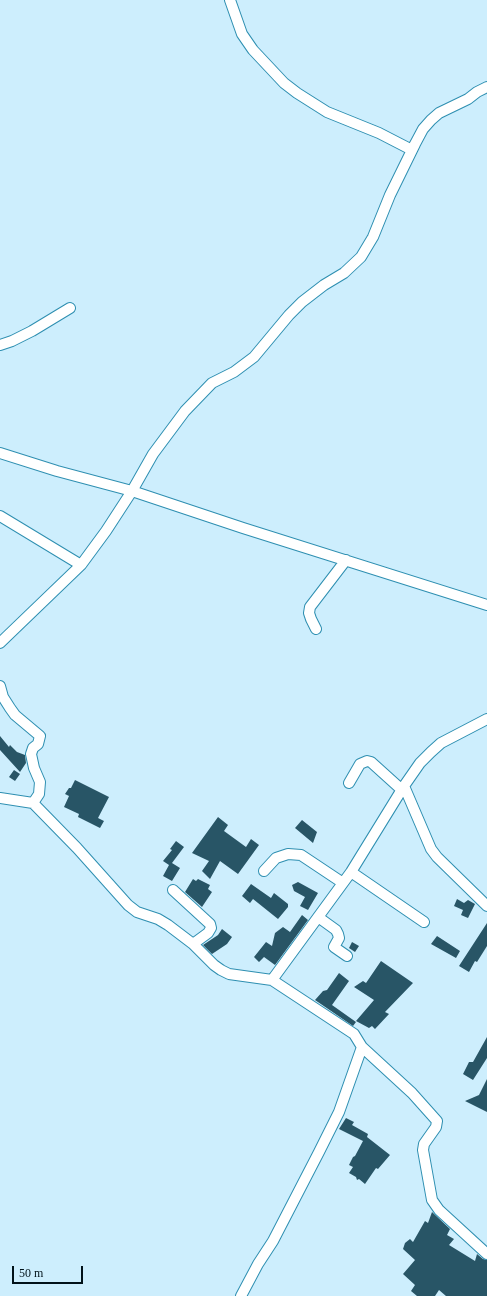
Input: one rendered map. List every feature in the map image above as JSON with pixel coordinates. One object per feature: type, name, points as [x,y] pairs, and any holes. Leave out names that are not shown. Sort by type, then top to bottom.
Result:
[{"type":"street","points":[[230,0],[242,34],[253,50],[284,83],[327,112],[412,150]]},
{"type":"street","points":[[0,643],[81,565],[132,492],[153,454],[185,411],[212,383],[239,369],[254,357],[289,315],[302,302],[324,285],[344,273],[361,257],[373,237],[390,195],[423,129],[439,113],[468,99],[487,87]]},
{"type":"street","points":[[0,345],[12,341],[70,308]]},
{"type":"street","points":[[0,453],[57,472],[132,492],[487,605]]},
{"type":"street","points":[[0,516],[81,565]]},
{"type":"street","points":[[316,629],[309,613],[310,608],[346,560]]},
{"type":"street","points":[[0,686],[3,696],[10,708],[20,719],[40,736],[38,744],[33,748],[31,754],[34,768],[40,782],[38,794],[33,803]]},
{"type":"street","points":[[272,980],[351,872],[420,763],[441,743],[487,719]]},
{"type":"street","points":[[349,783],[360,764],[367,761],[371,762],[403,788],[431,849],[437,858],[487,906]]},
{"type":"street","points":[[0,798],[33,803],[77,848],[128,905],[137,912],[163,922],[193,944],[221,970],[236,975],[272,980],[354,1034],[362,1047],[412,1093],[437,1121],[436,1127],[424,1144],[432,1200],[439,1210],[487,1254]]},
{"type":"street","points":[[264,871],[276,858],[288,854],[301,855],[342,883]]},
{"type":"street","points":[[351,872],[424,922]]},
{"type":"street","points":[[173,890],[210,924],[211,928],[208,933],[193,944]]},
{"type":"street","points":[[318,917],[336,930],[339,938],[334,947],[347,956]]},
{"type":"street","points":[[241,1296],[258,1264],[273,1241],[322,1145],[338,1112],[362,1047]]},
{"type":"building","points":[[0,736],[9,747],[10,745],[17,752],[25,755],[26,763],[20,772],[0,750]]},
{"type":"building","points":[[14,770],[20,774],[15,781],[9,777]]},
{"type":"building","points":[[75,780],[109,797],[98,818],[104,821],[100,828],[78,817],[79,814],[64,807],[69,796],[65,794],[69,788],[71,788]]},
{"type":"building","points":[[218,817],[228,825],[224,831],[246,847],[251,839],[259,845],[238,874],[220,861],[210,879],[202,871],[209,861],[192,853]]},
{"type":"building","points":[[302,820],[317,832],[313,843],[295,828]]},
{"type":"building","points":[[176,841],[184,847],[172,863],[180,868],[172,881],[163,876],[169,865],[163,861],[172,850],[170,849]]},
{"type":"building","points":[[193,879],[196,881],[198,879],[210,885],[208,889],[212,892],[202,907],[185,892]]},
{"type":"building","points":[[298,882],[318,893],[308,910],[300,906],[305,897],[294,891],[292,885]]},
{"type":"building","points":[[251,884],[271,898],[274,893],[288,904],[288,907],[278,919],[253,899],[250,903],[242,896]]},
{"type":"building","points":[[457,899],[464,903],[468,900],[475,904],[468,918],[461,915],[463,910],[454,906]]},
{"type":"building","points":[[302,915],[308,920],[275,965],[264,957],[259,962],[254,957],[266,942],[272,946],[275,933],[283,927],[290,932]]},
{"type":"building","points":[[487,923],[487,946],[477,962],[475,961],[469,972],[459,966]]},
{"type":"building","points":[[222,929],[232,937],[227,944],[212,954],[203,945],[218,935]]},
{"type":"building","points":[[437,936],[460,951],[456,958],[431,944]]},
{"type":"building","points":[[352,942],[359,946],[355,952],[349,948]]},
{"type":"building","points":[[381,961],[413,983],[385,1012],[389,1014],[375,1029],[372,1026],[369,1028],[356,1021],[374,1000],[354,987],[363,981],[366,983]]},
{"type":"building","points":[[339,973],[349,981],[332,1005],[356,1022],[353,1026],[315,1000],[323,991],[327,990]]},
{"type":"building","points":[[487,1037],[487,1058],[473,1080],[463,1074],[469,1062],[473,1062]]},
{"type":"building","points":[[487,1079],[487,1112],[465,1101],[479,1095]]},
{"type":"building","points":[[346,1118],[354,1122],[352,1125],[368,1134],[367,1137],[390,1155],[378,1169],[376,1168],[365,1184],[359,1179],[357,1180],[356,1177],[349,1173],[353,1167],[349,1165],[363,1141],[339,1129]]},
{"type":"building","points":[[432,1212],[450,1229],[447,1235],[454,1239],[449,1245],[475,1261],[477,1254],[483,1259],[487,1260],[487,1296],[446,1296],[439,1290],[435,1296],[417,1296],[411,1291],[415,1285],[403,1274],[415,1260],[403,1249],[405,1243],[410,1239],[413,1242],[425,1221],[428,1223]]}]
